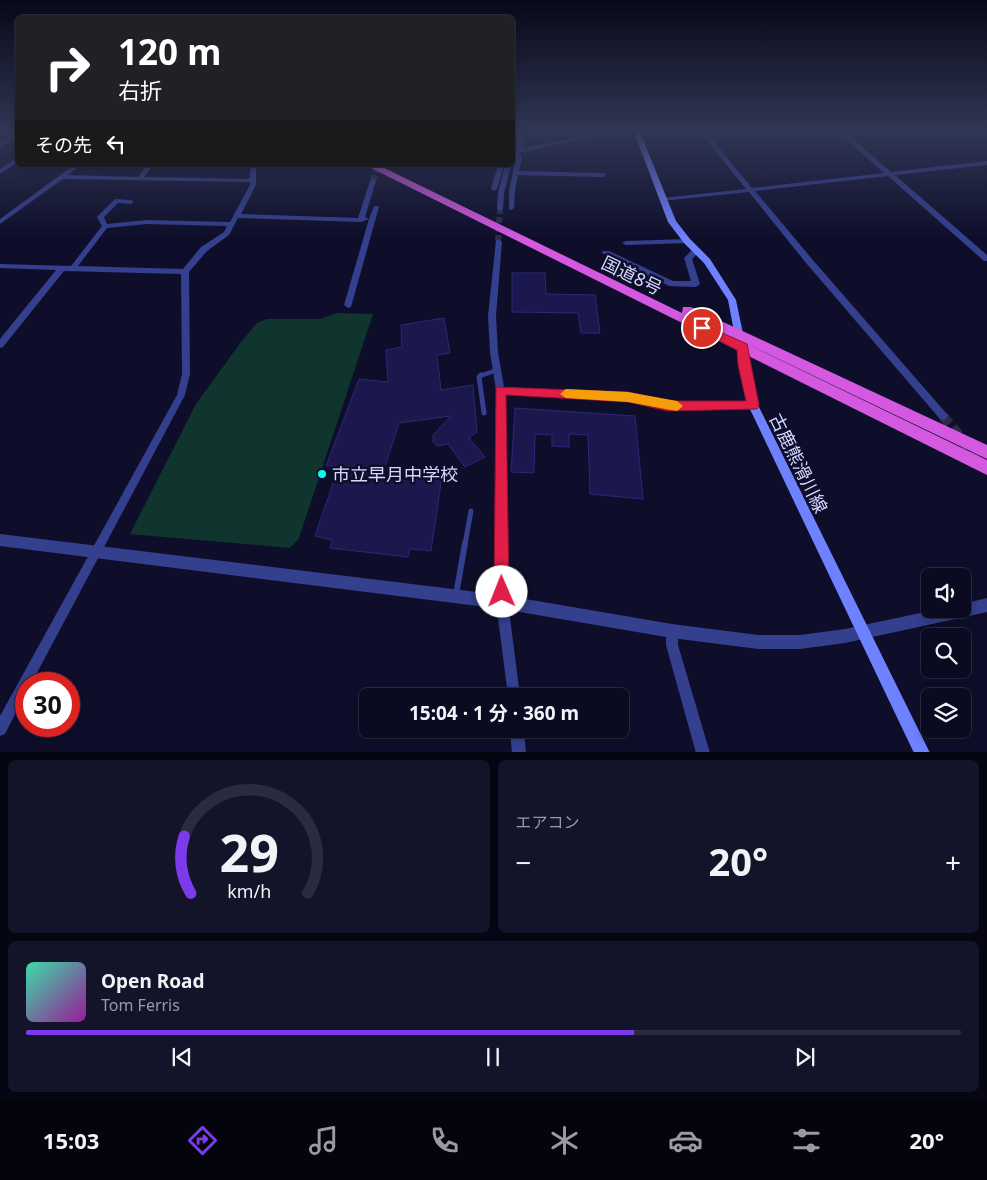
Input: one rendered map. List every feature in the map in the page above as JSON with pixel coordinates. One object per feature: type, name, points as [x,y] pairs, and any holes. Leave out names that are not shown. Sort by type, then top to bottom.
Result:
[{"type":"highway","name":"国道8号","points":[[374,167],[987,468]]},
{"type":"highway","name":"国道8号","points":[[391,167],[987,452]]},
{"type":"main road","name":"古鹿熊滑川線","points":[[650,167],[672,222],[721,279],[732,300],[743,347],[744,365],[753,405],[862,633],[922,752]]},
{"type":"street","points":[[0,222],[75,167]]},
{"type":"street","points":[[140,178],[148,167]]},
{"type":"street","points":[[0,730],[181,395],[186,374],[185,272],[204,249],[227,233],[253,185],[252,180],[255,167]]},
{"type":"street","points":[[494,189],[500,167]]},
{"type":"street","points":[[500,209],[501,193],[507,167]]},
{"type":"street","points":[[511,208],[517,167]]},
{"type":"street","points":[[732,167],[809,262],[943,416]]},
{"type":"street","points":[[881,167],[987,259]]},
{"type":"street","points":[[663,200],[951,167]]},
{"type":"street","points":[[516,173],[603,175]]},
{"type":"street","points":[[62,177],[252,180]]},
{"type":"street","points":[[361,220],[373,181]]},
{"type":"street","points":[[105,226],[100,217],[116,202],[131,202]]},
{"type":"street","points":[[348,305],[371,219],[376,207]]},
{"type":"street","points":[[236,216],[371,219]]},
{"type":"street","points":[[73,268],[105,226],[146,222],[232,224]]},
{"type":"street","points":[[626,244],[687,241]]},
{"type":"street","points":[[498,242],[492,316],[500,390],[502,602],[513,688]]},
{"type":"street","points":[[606,253],[672,284],[696,284],[688,258],[696,251]]},
{"type":"street","points":[[0,266],[185,272]]},
{"type":"street","points":[[0,345],[62,268]]},
{"type":"street","points":[[500,390],[628,397],[668,406],[753,405]]},
{"type":"street","points":[[0,540],[98,550],[502,602],[672,631],[758,642],[800,642],[862,633],[987,605]]},
{"type":"street","points":[[672,631],[672,645],[702,752]]},
{"type":"street","points":[[518,738],[519,752]]},
{"type":"lane","points":[[484,413],[479,377],[497,370]]},
{"type":"lane","points":[[456,596],[470,511]]},
{"type":"green space","points":[[337,313],[373,314],[299,538],[290,548],[130,534],[196,404],[257,323],[267,319],[320,319]]},
{"type":"building","points":[[512,273],[545,273],[546,294],[595,295],[600,333],[581,333],[578,313],[512,312]]},
{"type":"building","points":[[444,318],[450,353],[437,355],[441,390],[473,385],[477,432],[469,438],[485,457],[465,467],[448,444],[438,446],[433,442],[433,435],[451,416],[399,423],[382,476],[426,480],[431,476],[442,476],[431,551],[410,549],[408,557],[330,548],[332,540],[315,536],[339,466],[326,466],[359,379],[388,382],[386,350],[402,347],[401,325]]},
{"type":"building","points":[[515,408],[635,416],[643,499],[590,494],[588,435],[569,434],[569,447],[552,446],[552,435],[535,434],[534,473],[511,472]]},
{"type":"tunnel","points":[[373,181],[378,167]]},
{"type":"tunnel","points":[[498,241],[500,209]]},
{"type":"tunnel","points":[[943,416],[987,469]]},
{"type":"slow traffic","points":[[566,394],[628,397],[668,406],[677,406]]},
{"type":"place","name":"市立早月中学校","points":[[322,474]]},
{"type":"route","points":[[502,592],[500,390],[628,397],[668,406],[753,405],[744,365],[743,347],[702,328]]}]
